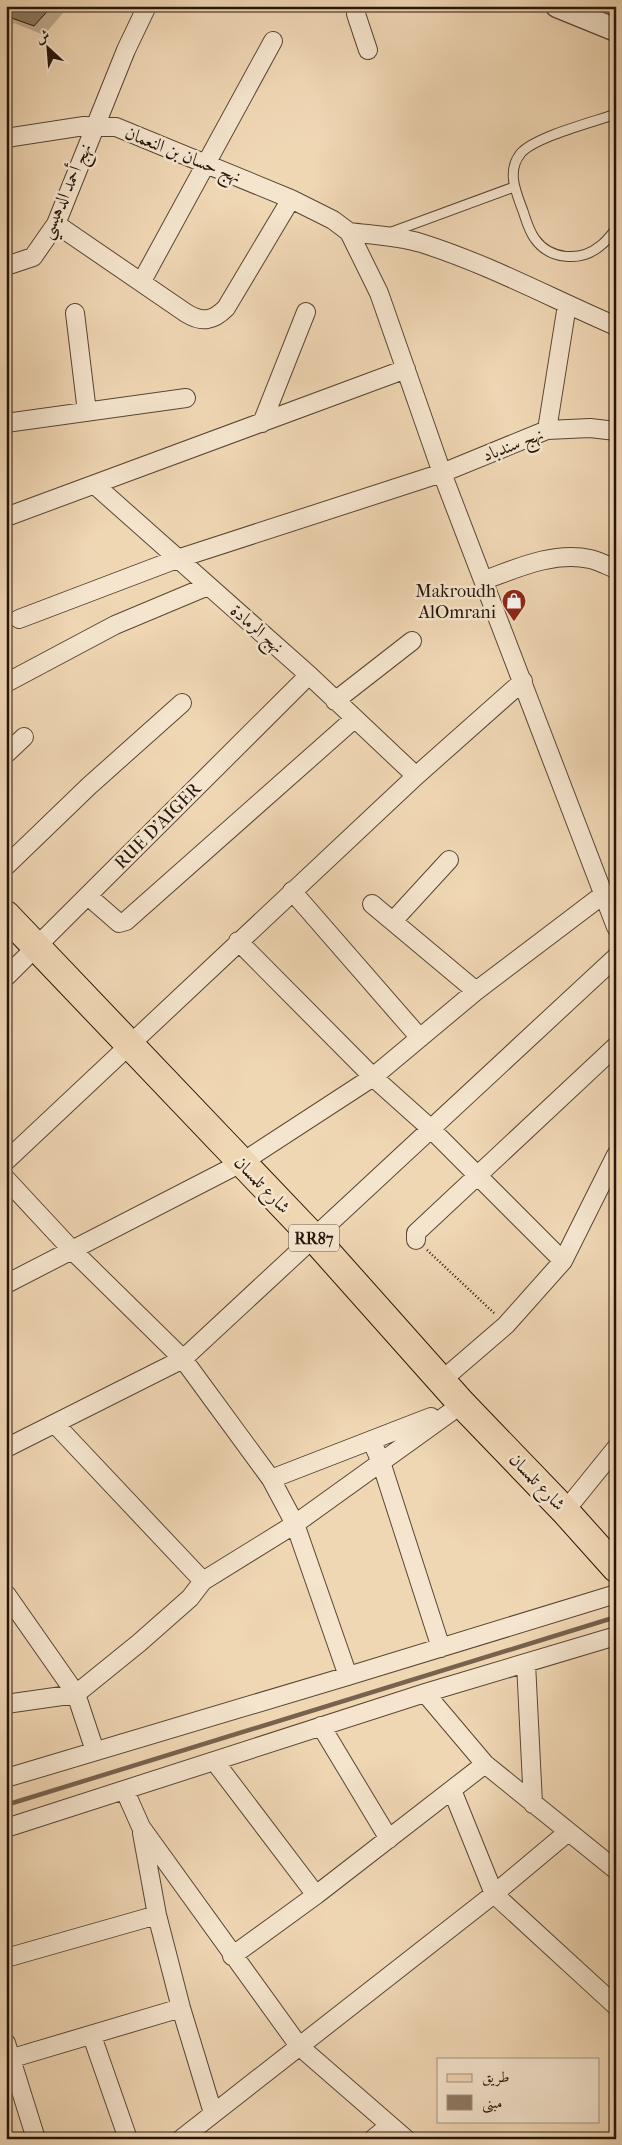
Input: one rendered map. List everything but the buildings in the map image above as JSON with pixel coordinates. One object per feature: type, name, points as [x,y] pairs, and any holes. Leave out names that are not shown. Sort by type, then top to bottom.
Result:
[{"type":"main road","name":"شارع تلمسان","points":[[6,915],[315,1239],[462,1404],[565,1511],[616,1568]]},
{"type":"street","name":"نهج أحمد الدهيسي","points":[[6,266],[33,257],[56,224],[126,50],[147,6]]},
{"type":"street","points":[[358,6],[356,14],[368,50]]},
{"type":"street","points":[[568,8],[616,30]]},
{"type":"street","points":[[142,281],[273,41]]},
{"type":"street","name":"نهج حسان بن النعمان","points":[[6,138],[95,125],[116,127],[291,199],[334,220],[349,232],[379,293],[442,472],[485,580],[616,927]]},
{"type":"street","points":[[56,224],[195,319],[204,321],[220,314],[226,308],[291,199]]},
{"type":"street","name":"نهج حسان بن النعمان","points":[[349,232],[420,243],[513,279],[616,326]]},
{"type":"street","points":[[547,430],[567,305]]},
{"type":"street","points":[[262,423],[306,312]]},
{"type":"street","points":[[75,313],[88,412]]},
{"type":"street","points":[[6,517],[406,370]]},
{"type":"street","points":[[6,423],[186,398]]},
{"type":"street","name":"نهج سندباد","points":[[19,619],[177,559],[442,472],[547,430],[590,428],[616,431]]},
{"type":"street","name":"نهج الرمادة","points":[[95,485],[309,675],[354,720],[416,776]]},
{"type":"street","points":[[485,580],[526,565],[560,558],[590,559],[616,569]]},
{"type":"street","points":[[6,682],[115,625],[208,586]]},
{"type":"street","points":[[335,701],[412,641]]},
{"type":"street","name":"RUE D'AIGER","points":[[6,977],[309,675]]},
{"type":"street","points":[[6,1161],[238,941],[416,776],[523,681]]},
{"type":"street","points":[[6,866],[89,786],[182,704]]},
{"type":"street","points":[[88,896],[112,919],[119,923],[126,922],[354,720]]},
{"type":"street","points":[[6,754],[24,737]]},
{"type":"street","points":[[393,921],[449,860]]},
{"type":"street","points":[[292,891],[420,1038]]},
{"type":"street","points":[[6,1284],[241,1163],[373,1077],[476,991],[604,894]]},
{"type":"street","points":[[372,904],[476,991]]},
{"type":"street","points":[[238,941],[373,1077],[430,1128],[563,1261]]},
{"type":"street","points":[[6,1448],[183,1359],[315,1239],[430,1128],[616,957]]},
{"type":"street","points":[[416,1240],[416,1233],[616,1046]]},
{"type":"street","points":[[441,1381],[506,1325],[563,1261],[616,1155]]},
{"type":"street","points":[[6,1179],[72,1250],[183,1359],[271,1479],[295,1524],[348,1676]]},
{"type":"street","points":[[271,1479],[372,1442],[462,1404]]},
{"type":"street","points":[[6,1704],[76,1694],[190,1598],[203,1581],[295,1524],[462,1404]]},
{"type":"street","points":[[54,1424],[203,1581]]},
{"type":"street","points":[[372,1442],[381,1462],[441,1648]]},
{"type":"street","points":[[565,1511],[615,1449]]},
{"type":"street","points":[[6,1594],[76,1694],[95,1751]]},
{"type":"street","points":[[6,1778],[616,1594]]},
{"type":"street","points":[[6,1828],[425,1693],[616,1636]]},
{"type":"street","points":[[526,1663],[533,1804]]},
{"type":"street","points":[[425,1693],[485,1764],[616,1870]]},
{"type":"street","points":[[322,1726],[389,1839]]},
{"type":"street","points":[[215,1762],[316,1895]]},
{"type":"street","points":[[232,1956],[316,1895],[485,1764]]},
{"type":"street","points":[[452,1790],[494,1894],[616,2006]]},
{"type":"street","points":[[125,1791],[141,1827],[232,1956],[299,2046],[406,2139]]},
{"type":"street","points":[[141,1827],[157,1915],[181,2008],[214,2113]]},
{"type":"street","points":[[181,2139],[494,1894],[568,1832]]},
{"type":"street","points":[[6,1958],[157,1915]]},
{"type":"street","points":[[36,2139],[8,2054],[92,2036],[181,2008]]},
{"type":"street","points":[[92,2036],[128,2139]]},
{"type":"street","points":[[372,2139],[390,2125]]},
{"type":"lane","points":[[616,114],[529,146],[515,163],[512,174],[514,187],[535,239],[546,249],[559,256],[574,257],[588,254],[600,246],[616,230]]},
{"type":"lane","points":[[382,236],[514,187]]},
{"type":"path","points":[[416,1240],[506,1325]]},
{"type":"waterway","points":[[6,1805],[616,1617]]},
{"type":"place","name":"Makroudh AlOmrani","points":[[514,622]]}]
